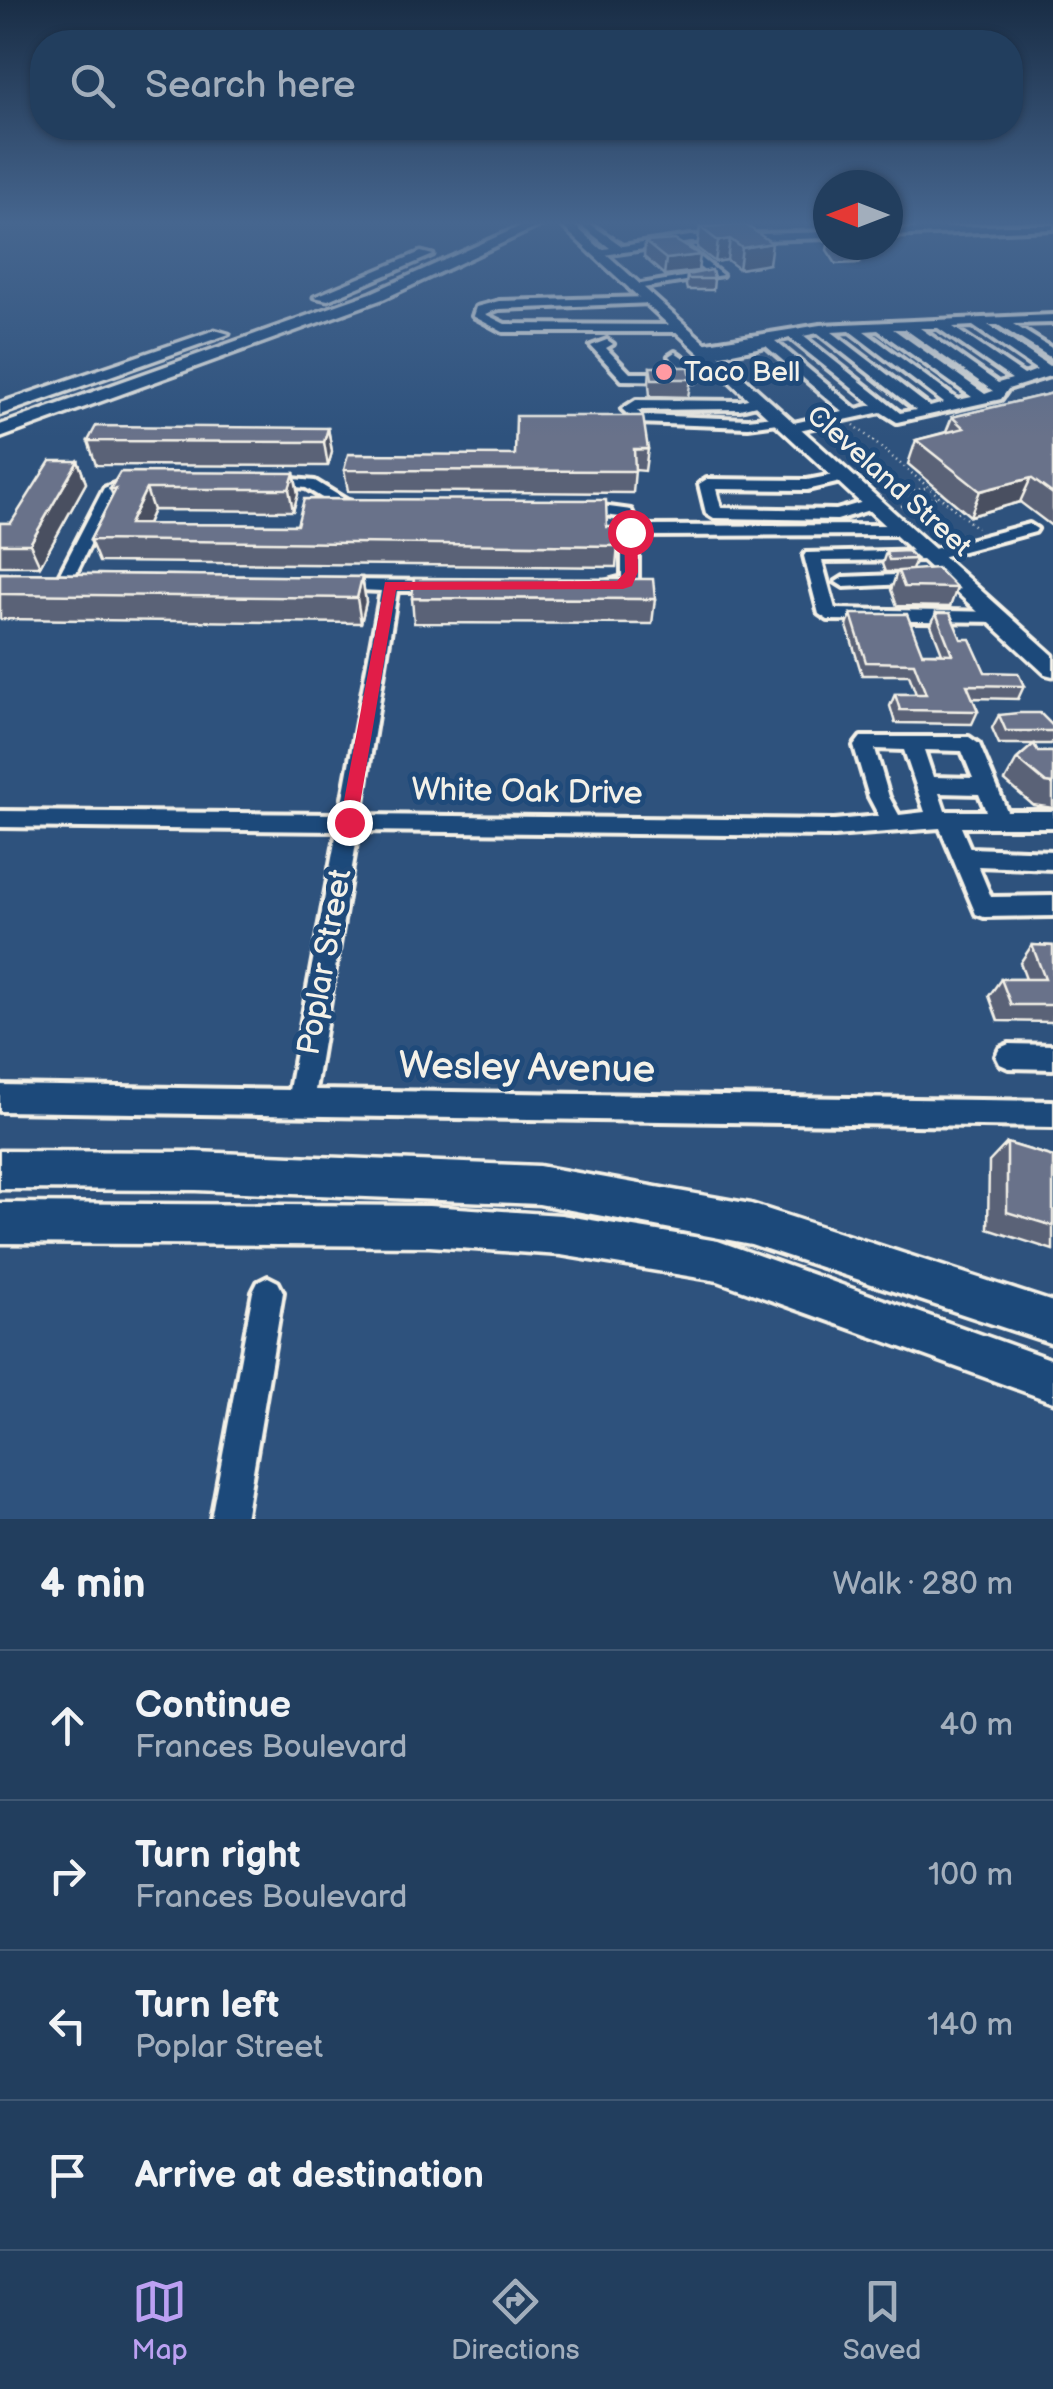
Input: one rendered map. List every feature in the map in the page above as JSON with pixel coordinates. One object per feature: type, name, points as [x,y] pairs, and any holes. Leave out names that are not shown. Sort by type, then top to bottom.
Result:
[{"type":"highway","points":[[0,409],[325,296]]},
{"type":"highway","points":[[0,432],[376,296]]},
{"type":"highway","points":[[0,1170],[405,1177],[556,1188],[751,1224],[1053,1324]]},
{"type":"highway","points":[[0,1223],[428,1226],[561,1235],[718,1261],[1053,1381]]},
{"type":"main road","name":"Cleveland Street","points":[[643,296],[844,477],[881,501],[902,530],[1053,668]]},
{"type":"street","points":[[629,296],[500,305],[480,310],[479,316],[503,328],[680,329]]},
{"type":"street","points":[[704,351],[763,343],[765,339],[912,311],[1018,306],[1036,308],[1053,318]]},
{"type":"street","points":[[820,329],[1053,318]]},
{"type":"street","points":[[997,319],[1053,355]]},
{"type":"street","points":[[972,320],[1052,375]]},
{"type":"street","points":[[940,323],[1024,380]]},
{"type":"street","points":[[906,325],[993,395]]},
{"type":"street","points":[[882,327],[993,395]]},
{"type":"street","points":[[853,328],[955,406]]},
{"type":"street","points":[[820,329],[928,412]]},
{"type":"street","points":[[794,334],[897,418],[955,406],[1052,375]]},
{"type":"street","points":[[765,339],[849,416]]},
{"type":"street","points":[[607,344],[597,346],[626,376],[694,377],[693,371],[674,356]]},
{"type":"street","points":[[993,395],[1002,386],[1052,375]]},
{"type":"street","points":[[758,400],[727,405],[636,404],[629,409],[637,419],[785,424],[884,407]]},
{"type":"street","points":[[844,477],[807,485],[708,484],[714,513],[837,515],[881,501]]},
{"type":"street","points":[[82,583],[55,583],[110,491],[128,482],[145,480]]},
{"type":"street","points":[[260,481],[298,481],[342,504],[368,508]]},
{"type":"street","points":[[561,508],[612,509],[628,522],[902,530]]},
{"type":"street","points":[[594,587],[618,586],[630,580],[628,522]]},
{"type":"street","points":[[999,618],[828,614],[812,556],[930,555],[1029,529]]},
{"type":"street","points":[[844,582],[922,580],[951,574]]},
{"type":"street","points":[[313,585],[464,586]]},
{"type":"street","name":"Poplar Street","points":[[300,1102],[390,585]]},
{"type":"street","points":[[893,823],[879,797],[864,746],[868,742],[968,744],[1000,819]]},
{"type":"street","points":[[910,742],[984,907],[1053,906]]},
{"type":"street","points":[[926,785],[988,786]]},
{"type":"street","name":"White Oak Drive","points":[[0,819],[834,828],[942,819],[1053,820]]},
{"type":"street","points":[[964,857],[1053,860]]},
{"type":"street","points":[[1008,1056],[1053,1058]]},
{"type":"street","name":"Wesley Avenue","points":[[0,1098],[1053,1114]]},
{"type":"street","points":[[228,1519],[268,1292]]},
{"type":"path","points":[[849,416],[985,532]]},
{"type":"path","points":[[881,501],[929,487]]},
{"type":"path","points":[[899,506],[940,496]]},
{"type":"building","points":[[650,367],[689,367],[691,379],[652,379]]},
{"type":"building","points":[[1053,393],[1053,494],[1031,478],[980,491],[916,440],[964,428],[952,417]]},
{"type":"building","points":[[516,416],[643,416],[648,449],[634,449],[635,471],[344,470],[348,454],[515,455]]},
{"type":"building","points":[[96,426],[328,428],[324,442],[88,441]]},
{"type":"building","points":[[50,461],[78,461],[30,544],[0,544],[0,523],[11,523]]},
{"type":"building","points":[[120,472],[294,473],[289,489],[146,489],[129,524],[297,525],[304,499],[606,500],[607,527],[617,527],[618,546],[90,540],[116,489],[110,489]]},
{"type":"building","points":[[908,551],[916,559],[889,560],[886,552]]},
{"type":"building","points":[[937,568],[957,588],[904,587],[898,571]]},
{"type":"building","points":[[0,573],[362,577],[357,598],[0,594]]},
{"type":"building","points":[[414,578],[653,579],[655,599],[412,598]]},
{"type":"building","points":[[936,613],[950,613],[961,639],[970,639],[985,672],[1018,673],[1024,686],[967,685],[978,711],[900,710],[895,694],[926,694],[914,663],[866,662],[851,614],[907,614],[922,653],[952,654]]},
{"type":"building","points":[[1040,713],[1053,731],[1006,731],[999,715]]},
{"type":"building","points":[[1034,744],[1038,752],[1053,752],[1053,784],[1046,783],[1017,759]]},
{"type":"building","points":[[1032,945],[1053,946],[1053,1005],[1011,1005],[1001,979],[1045,979]]},
{"type":"building","points":[[1007,1143],[1053,1157],[1053,1226],[1007,1212]]},
{"type":"place","name":"Taco Bell","points":[[664,372]]},
{"type":"route","points":[[349,822],[390,585],[618,586],[627,582],[632,572],[630,532]]}]
